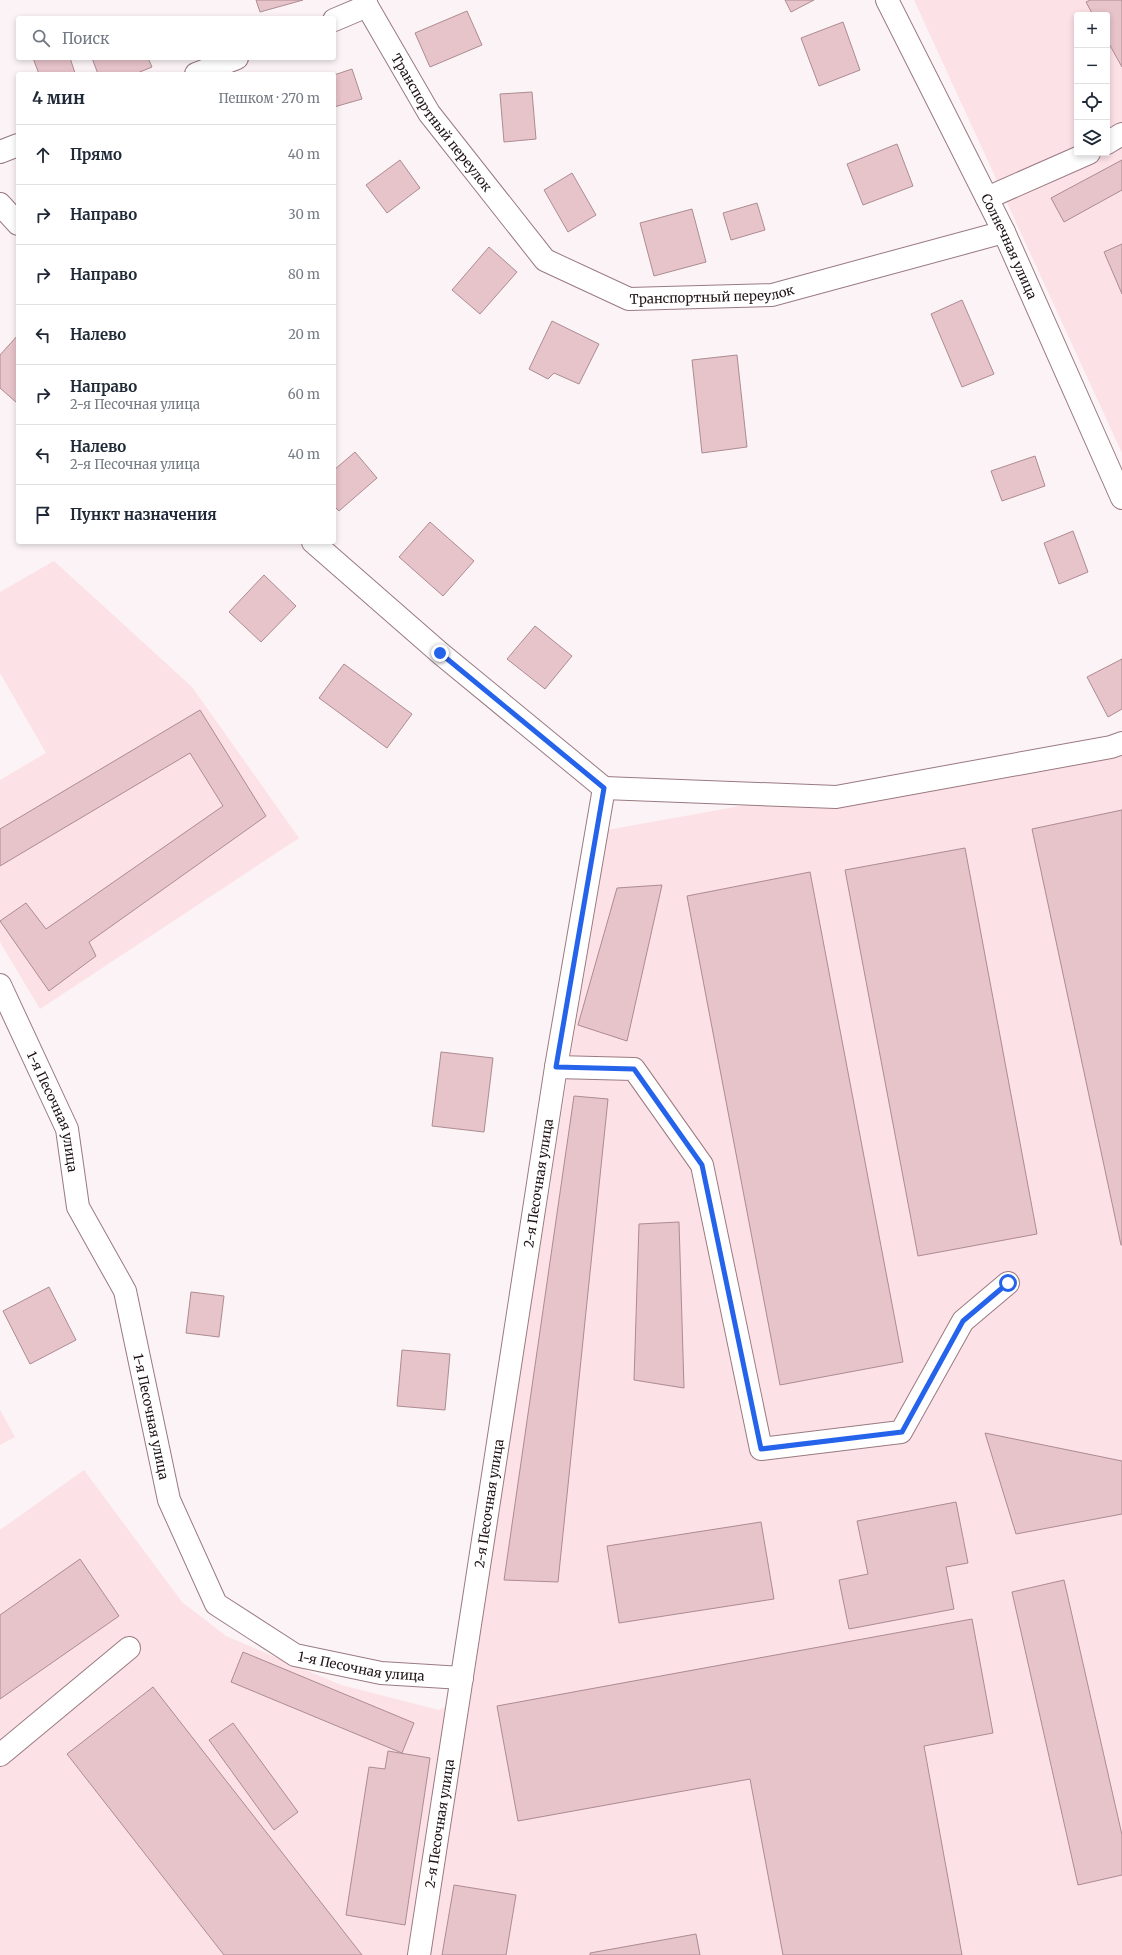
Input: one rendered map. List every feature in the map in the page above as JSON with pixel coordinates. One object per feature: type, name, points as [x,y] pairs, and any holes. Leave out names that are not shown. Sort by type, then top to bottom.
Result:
[{"type":"street","name":"Солнечная улица","points":[[887,0],[1004,232],[1122,498]]},
{"type":"street","points":[[336,19],[366,3]]},
{"type":"street","name":"Транспортный переулок","points":[[366,3],[429,112],[546,260],[629,299],[772,295],[1004,232]]},
{"type":"street","points":[[201,72],[232,60]]},
{"type":"street","points":[[1110,140],[1122,134]]},
{"type":"street","points":[[0,152],[16,145]]},
{"type":"street","points":[[987,198],[1082,156]]},
{"type":"street","points":[[0,204],[16,222]]},
{"type":"street","points":[[315,544],[440,653],[604,788],[836,797],[1103,748],[1122,743]]},
{"type":"street","name":"2-я Песочная улица","points":[[419,1955],[556,1067],[604,788]]},
{"type":"street","name":"1-я Песочная улица","points":[[0,986],[67,1129],[78,1207],[125,1291],[169,1500],[216,1604],[295,1655],[381,1673],[462,1678]]},
{"type":"street","points":[[556,1067],[634,1069],[702,1165],[761,1449],[902,1432],[963,1321],[1008,1283]]},
{"type":"street","points":[[0,1755],[129,1648]]},
{"type":"shaded area","points":[[914,0],[1122,0],[1122,453]]},
{"type":"shaded area","points":[[54,561],[192,687],[299,838],[40,1009],[0,942],[0,780],[46,753],[0,673],[0,592]]},
{"type":"shaded area","points":[[1122,737],[1122,1955],[0,1955],[0,1530],[84,1470],[182,1602],[226,1636],[341,1685],[439,1710],[468,1696],[607,830]]},
{"type":"shaded area","points":[[0,1410],[15,1437],[0,1445]]},
{"type":"building","points":[[256,0],[303,0],[260,12]]},
{"type":"building","points":[[785,0],[814,0],[791,12]]},
{"type":"building","points":[[1090,0],[1122,0],[1122,67],[1110,45],[1110,12],[1091,12],[1086,2]]},
{"type":"building","points":[[467,11],[482,45],[430,67],[415,33]]},
{"type":"building","points":[[843,22],[860,70],[819,86],[801,38]]},
{"type":"building","points":[[34,60],[71,60],[75,72],[38,72]]},
{"type":"building","points":[[93,60],[149,60],[152,67],[140,72],[97,72]]},
{"type":"building","points":[[352,69],[362,99],[336,106],[336,74]]},
{"type":"building","points":[[532,92],[536,139],[504,142],[500,94]]},
{"type":"building","points":[[897,144],[913,186],[863,205],[847,164]]},
{"type":"building","points":[[400,160],[420,188],[387,213],[366,185]]},
{"type":"building","points":[[1122,160],[1122,190],[1064,222],[1051,198]]},
{"type":"building","points":[[572,173],[596,215],[568,232],[544,190]]},
{"type":"building","points":[[757,203],[765,230],[731,240],[723,213]]},
{"type":"building","points":[[692,209],[706,262],[654,276],[640,223]]},
{"type":"building","points":[[1122,244],[1122,294],[1104,252]]},
{"type":"building","points":[[489,247],[517,272],[480,314],[452,290]]},
{"type":"building","points":[[962,300],[994,374],[962,387],[931,314]]},
{"type":"building","points":[[552,321],[599,344],[579,384],[554,373],[548,379],[529,369]]},
{"type":"building","points":[[16,337],[16,402],[0,388],[0,355]]},
{"type":"building","points":[[737,355],[747,447],[702,453],[692,360]]},
{"type":"building","points":[[355,452],[377,478],[339,511],[336,508],[336,468]]},
{"type":"building","points":[[1035,456],[1045,486],[1002,501],[991,471]]},
{"type":"building","points":[[430,522],[474,561],[443,596],[399,557]]},
{"type":"building","points":[[1073,531],[1088,572],[1059,584],[1044,543]]},
{"type":"building","points":[[264,575],[296,606],[261,642],[229,612]]},
{"type":"building","points":[[535,626],[572,656],[545,689],[507,659]]},
{"type":"building","points":[[1122,659],[1122,709],[1108,717],[1087,677]]},
{"type":"building","points":[[344,664],[412,714],[387,748],[319,698]]},
{"type":"building","points":[[200,710],[266,816],[89,942],[96,956],[49,991],[0,921],[26,903],[46,929],[223,806],[190,753],[0,866],[0,829]]},
{"type":"building","points":[[1122,810],[1122,1245],[1121,1245],[1032,829]]},
{"type":"building","points":[[965,848],[1037,1234],[918,1256],[845,870]]},
{"type":"building","points":[[810,872],[903,1362],[780,1385],[687,896]]},
{"type":"building","points":[[662,885],[627,1041],[578,1025],[617,888]]},
{"type":"building","points":[[441,1052],[493,1058],[484,1132],[432,1126]]},
{"type":"building","points":[[574,1096],[608,1099],[558,1582],[504,1580]]},
{"type":"building","points":[[679,1222],[684,1388],[634,1380],[639,1224]]},
{"type":"building","points":[[49,1287],[76,1340],[30,1364],[3,1311]]},
{"type":"building","points":[[191,1292],[224,1296],[219,1337],[186,1333]]},
{"type":"building","points":[[402,1350],[450,1354],[445,1410],[397,1406]]},
{"type":"building","points":[[985,1433],[1122,1461],[1122,1514],[1016,1534]]},
{"type":"building","points":[[956,1502],[968,1563],[946,1567],[954,1609],[849,1629],[839,1580],[868,1574],[857,1521]]},
{"type":"building","points":[[761,1522],[774,1599],[619,1623],[607,1546]]},
{"type":"building","points":[[80,1559],[119,1616],[0,1699],[0,1615]]},
{"type":"building","points":[[1064,1580],[1122,1835],[1122,1875],[1078,1885],[1012,1592]]},
{"type":"building","points":[[972,1619],[993,1733],[924,1746],[962,1955],[783,1955],[750,1779],[518,1821],[497,1706]]},
{"type":"building","points":[[243,1652],[414,1723],[402,1753],[231,1682]]},
{"type":"building","points":[[153,1687],[362,1955],[224,1955],[67,1754]]},
{"type":"building","points":[[233,1723],[298,1812],[274,1830],[209,1740]]},
{"type":"building","points":[[388,1751],[430,1758],[405,1925],[346,1915],[369,1767],[385,1769]]},
{"type":"building","points":[[454,1885],[516,1895],[506,1955],[442,1955]]},
{"type":"building","points":[[696,1934],[700,1955],[590,1955],[590,1953]]},
{"type":"route","points":[[440,653],[604,788],[556,1067],[634,1069],[702,1165],[761,1449],[902,1432],[963,1321],[1008,1283]]}]
